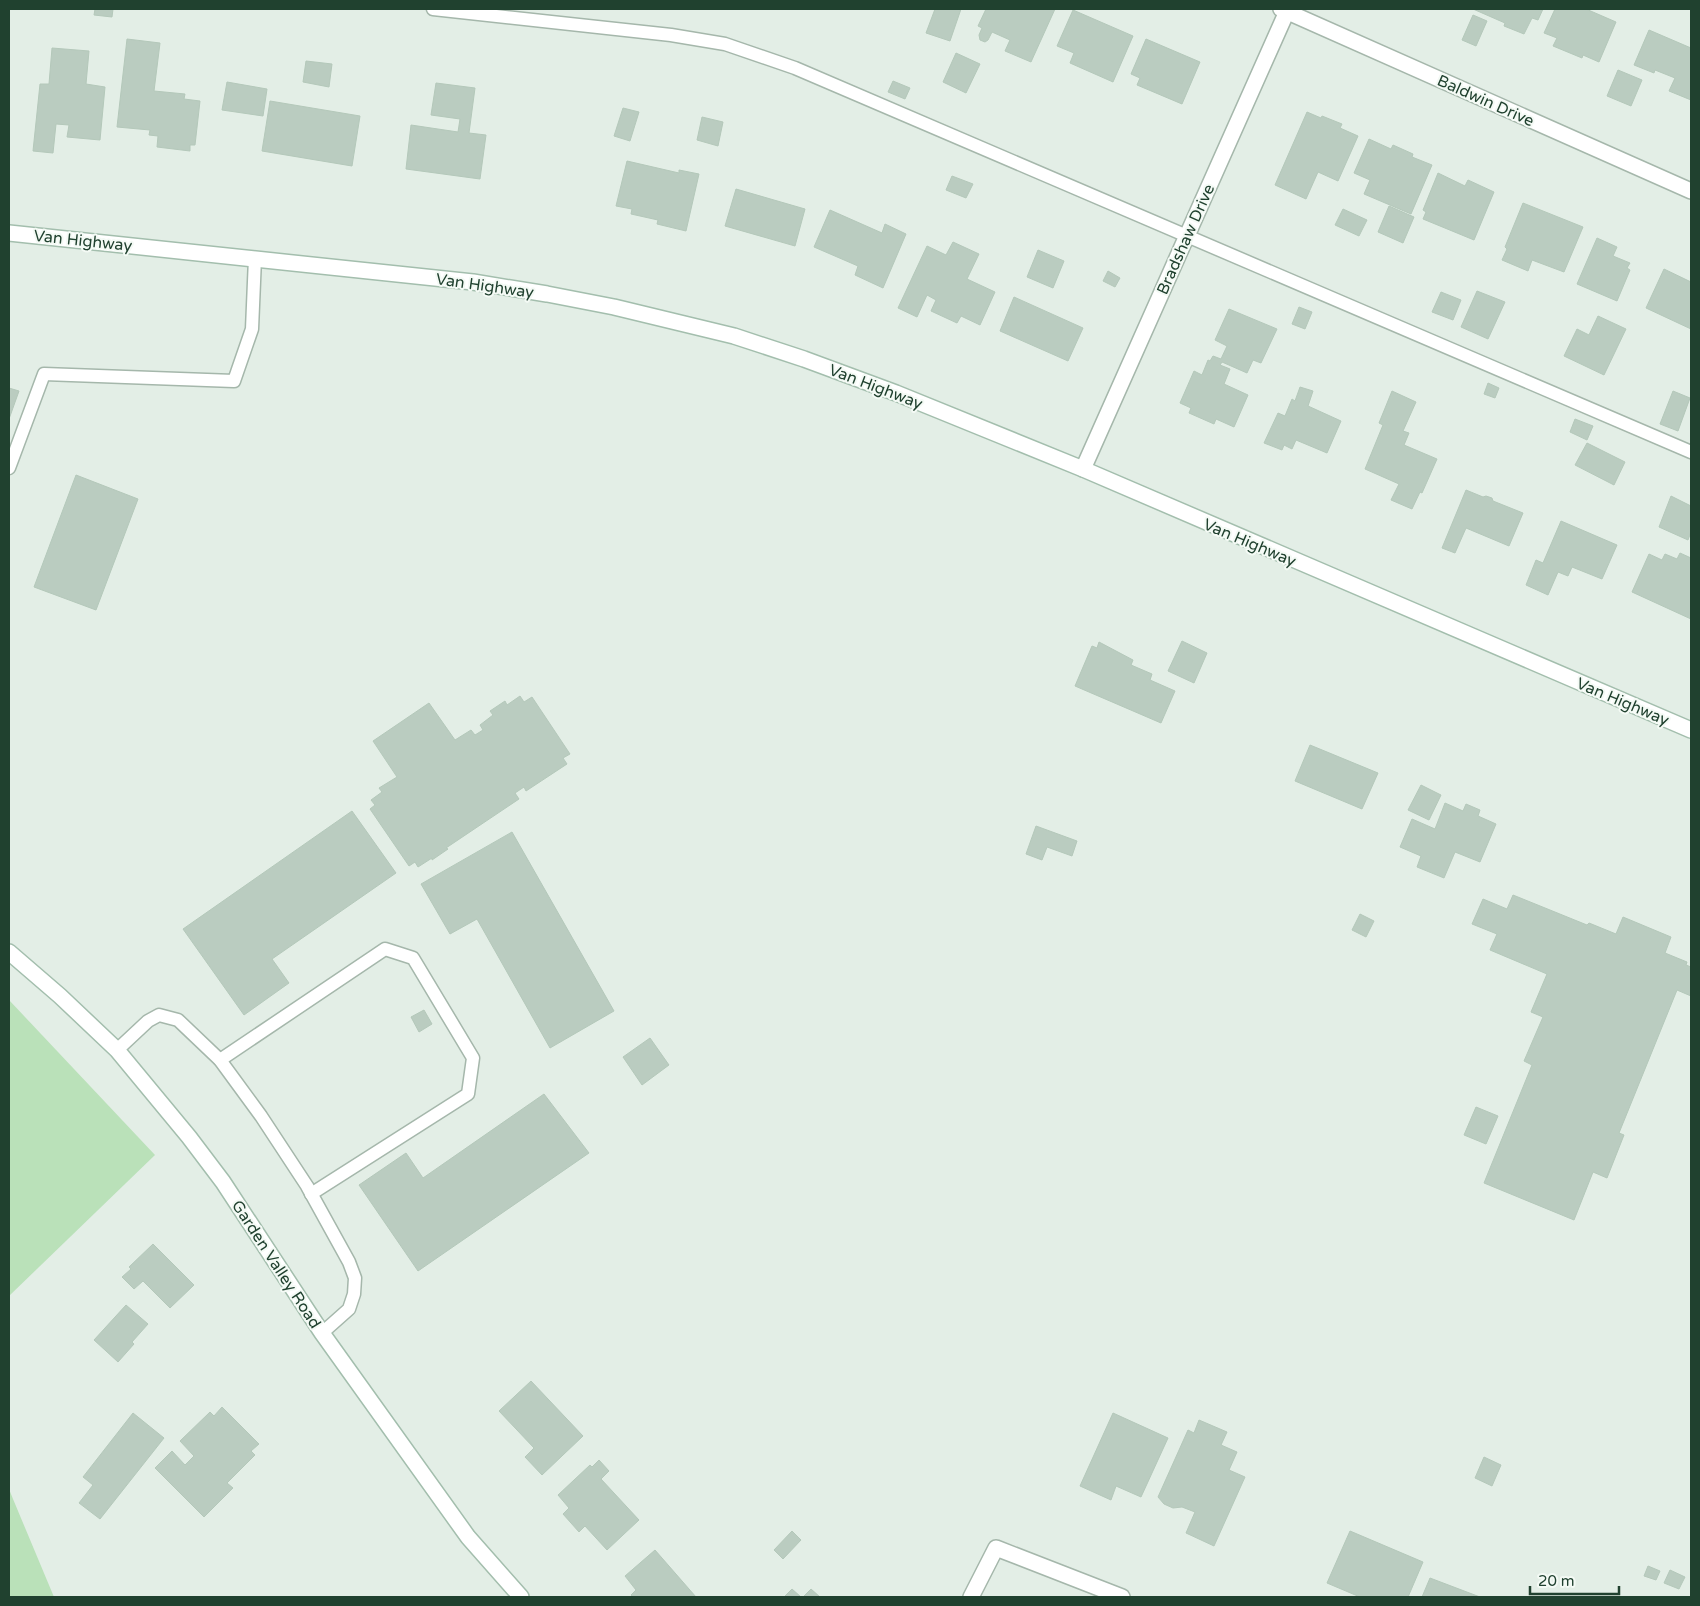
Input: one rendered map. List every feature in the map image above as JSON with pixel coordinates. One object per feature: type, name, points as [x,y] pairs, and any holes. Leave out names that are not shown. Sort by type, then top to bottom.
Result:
[{"type":"street","name":"Bradshaw Drive","points":[[1083,469],[1285,10]]},
{"type":"street","name":"Baldwin Drive","points":[[1285,10],[1691,191]]},
{"type":"street","name":"Van Highway","points":[[9,233],[473,282],[614,307],[734,336],[804,359],[896,393],[1083,469],[1691,730]]},
{"type":"street","name":"Garden Valley Road","points":[[9,952],[60,996],[117,1050],[189,1137],[223,1182],[322,1332],[468,1537],[521,1597]]},
{"type":"street","points":[[971,1597],[996,1548],[1122,1597]]},
{"type":"lane","points":[[433,9],[671,34],[725,44],[795,68],[1691,452]]},
{"type":"lane","points":[[9,468],[44,374],[234,381],[252,329],[256,258]]},
{"type":"lane","points":[[220,1060],[385,949],[412,958],[473,1058],[468,1094],[312,1194]]},
{"type":"lane","points":[[117,1050],[148,1021],[158,1015],[178,1020],[220,1060],[261,1116],[312,1194],[349,1262],[355,1278],[354,1294],[350,1309],[322,1332]]},
{"type":"green space","points":[[9,1000],[155,1155],[9,1296]]},
{"type":"green space","points":[[9,1489],[13,1499],[54,1597],[9,1597]]},
{"type":"building","points":[[95,9],[113,9],[112,17],[94,15]]},
{"type":"building","points":[[935,9],[961,9],[950,41],[926,33]]},
{"type":"building","points":[[986,9],[1055,9],[1031,62],[1005,51],[1010,40],[992,32],[985,42],[980,40],[979,35],[982,28],[978,26]]},
{"type":"building","points":[[1473,9],[1543,9],[1538,20],[1532,18],[1524,34],[1504,26],[1505,23]]},
{"type":"building","points":[[1555,9],[1586,9],[1616,22],[1599,62],[1583,55],[1582,58],[1553,46],[1557,38],[1544,33]]},
{"type":"building","points":[[1073,10],[1133,36],[1113,82],[1070,63],[1074,53],[1057,46]]},
{"type":"building","points":[[1473,15],[1487,21],[1476,46],[1462,40]]},
{"type":"building","points":[[1649,30],[1691,48],[1691,100],[1669,91],[1675,78],[1655,70],[1654,73],[1634,65]]},
{"type":"building","points":[[127,39],[160,43],[154,91],[185,94],[184,99],[200,101],[195,145],[190,145],[190,151],[157,147],[158,136],[149,135],[150,130],[117,127]]},
{"type":"building","points":[[1146,39],[1200,62],[1182,104],[1137,85],[1140,78],[1131,74]]},
{"type":"building","points":[[52,48],[89,51],[86,84],[105,87],[100,140],[67,137],[69,125],[56,124],[53,153],[33,151],[40,84],[49,84]]},
{"type":"building","points":[[956,53],[980,64],[966,93],[943,82]]},
{"type":"building","points":[[306,61],[332,64],[329,87],[303,82]]},
{"type":"building","points":[[1618,70],[1642,80],[1631,106],[1607,96]]},
{"type":"building","points":[[893,81],[910,88],[905,99],[888,92]]},
{"type":"building","points":[[227,82],[267,89],[263,116],[222,110]]},
{"type":"building","points":[[436,83],[475,88],[469,133],[486,135],[480,179],[406,169],[411,125],[458,132],[460,119],[431,115]]},
{"type":"building","points":[[270,101],[360,116],[352,166],[262,151]]},
{"type":"building","points":[[623,108],[639,112],[630,141],[614,136]]},
{"type":"building","points":[[1307,112],[1342,124],[1340,128],[1358,136],[1338,181],[1318,172],[1306,199],[1275,185]]},
{"type":"building","points":[[702,117],[723,122],[718,146],[697,140]]},
{"type":"building","points":[[1369,139],[1391,149],[1393,145],[1413,154],[1412,157],[1432,165],[1411,214],[1364,194],[1370,180],[1354,173]]},
{"type":"building","points":[[627,161],[679,173],[679,170],[699,174],[686,231],[657,224],[658,220],[631,214],[632,209],[616,206]]},
{"type":"building","points":[[1438,173],[1465,186],[1468,180],[1494,192],[1474,240],[1423,219],[1426,212],[1423,210]]},
{"type":"building","points":[[952,176],[973,184],[966,198],[946,190]]},
{"type":"building","points":[[736,189],[805,209],[795,246],[725,226]]},
{"type":"building","points":[[1523,203],[1583,227],[1564,272],[1532,260],[1528,271],[1502,260],[1507,249],[1505,247]]},
{"type":"building","points":[[1389,206],[1414,217],[1403,243],[1378,232]]},
{"type":"building","points":[[1343,209],[1367,220],[1359,236],[1335,225]]},
{"type":"building","points":[[830,210],[882,233],[885,224],[906,234],[883,288],[855,275],[858,266],[814,247]]},
{"type":"building","points":[[1597,238],[1617,247],[1613,256],[1630,263],[1627,268],[1630,270],[1617,301],[1577,284]]},
{"type":"building","points":[[953,242],[979,254],[967,279],[995,292],[980,325],[961,316],[957,323],[931,311],[936,300],[927,295],[917,317],[898,308],[927,246],[946,255]]},
{"type":"building","points":[[1038,250],[1064,261],[1053,288],[1027,277]]},
{"type":"building","points":[[1664,269],[1691,282],[1691,329],[1646,308]]},
{"type":"building","points":[[1108,271],[1120,278],[1115,287],[1103,281]]},
{"type":"building","points":[[1477,291],[1505,302],[1488,339],[1461,327]]},
{"type":"building","points":[[1441,292],[1461,300],[1453,320],[1432,312]]},
{"type":"building","points":[[1014,297],[1083,328],[1068,361],[1000,331]]},
{"type":"building","points":[[1299,307],[1312,312],[1305,329],[1292,324]]},
{"type":"building","points":[[1229,309],[1277,329],[1261,363],[1253,360],[1247,373],[1222,362],[1220,365],[1230,369],[1224,384],[1248,395],[1234,427],[1216,419],[1214,424],[1189,413],[1191,408],[1180,403],[1194,371],[1202,375],[1208,360],[1210,361],[1213,356],[1221,359],[1227,346],[1215,340]]},
{"type":"building","points":[[1598,316],[1626,329],[1604,375],[1564,356],[1577,329],[1589,335]]},
{"type":"building","points":[[1488,383],[1499,388],[1495,398],[1484,394]]},
{"type":"building","points":[[1300,387],[1313,391],[1308,406],[1341,421],[1327,453],[1296,440],[1292,449],[1284,445],[1282,450],[1264,443],[1278,413],[1285,416],[1292,399],[1295,401]]},
{"type":"building","points":[[9,388],[19,391],[9,419]]},
{"type":"building","points":[[1392,391],[1416,402],[1403,431],[1409,433],[1404,445],[1437,459],[1422,493],[1420,492],[1412,509],[1391,500],[1399,484],[1365,469],[1383,425],[1379,423]]},
{"type":"building","points":[[1673,391],[1690,398],[1678,431],[1660,424]]},
{"type":"building","points":[[1575,419],[1593,426],[1587,440],[1570,432]]},
{"type":"building","points":[[1587,443],[1625,462],[1614,485],[1575,465]]},
{"type":"building","points":[[76,475],[138,499],[96,610],[34,587]]},
{"type":"building","points":[[1466,490],[1483,497],[1492,498],[1493,501],[1523,513],[1509,546],[1466,528],[1455,553],[1442,548]]},
{"type":"building","points":[[1671,496],[1691,506],[1691,532],[1688,540],[1659,527]]},
{"type":"building","points":[[1561,521],[1617,545],[1602,579],[1572,567],[1568,576],[1558,572],[1548,595],[1526,585],[1536,560],[1543,563]]},
{"type":"building","points":[[1680,553],[1691,558],[1691,619],[1632,592],[1649,554],[1662,560],[1665,554],[1677,559]]},
{"type":"building","points":[[1182,641],[1207,653],[1194,683],[1168,671]]},
{"type":"building","points":[[1099,642],[1133,660],[1131,665],[1152,674],[1150,680],[1175,691],[1161,723],[1075,686],[1092,646],[1097,648]]},
{"type":"building","points":[[520,696],[524,702],[532,697],[570,754],[563,758],[567,764],[526,791],[524,787],[515,793],[519,799],[446,848],[448,849],[432,860],[432,858],[418,867],[415,862],[409,866],[370,809],[375,805],[371,800],[382,792],[379,788],[397,777],[373,741],[429,703],[455,740],[471,730],[475,735],[483,730],[480,725],[493,715],[490,711],[505,701],[507,705]]},
{"type":"building","points":[[1310,745],[1378,773],[1362,809],[1295,781]]},
{"type":"building","points":[[1421,785],[1441,795],[1429,820],[1408,810]]},
{"type":"building","points":[[1445,803],[1463,811],[1466,804],[1480,810],[1478,816],[1496,824],[1480,862],[1455,852],[1444,878],[1417,867],[1421,856],[1400,847],[1412,819],[1435,829]]},
{"type":"building","points":[[352,811],[396,873],[272,959],[289,983],[244,1015],[183,929]]},
{"type":"building","points":[[1036,826],[1077,841],[1072,856],[1047,847],[1042,860],[1026,854]]},
{"type":"building","points":[[512,832],[614,1011],[550,1048],[477,919],[450,934],[421,884]]},
{"type":"building","points":[[1513,895],[1587,925],[1589,923],[1616,934],[1623,917],[1671,937],[1665,953],[1687,962],[1686,965],[1691,967],[1691,996],[1677,990],[1619,1133],[1624,1135],[1607,1178],[1593,1172],[1574,1220],[1484,1183],[1532,1065],[1524,1061],[1543,1017],[1531,1012],[1547,974],[1490,950],[1497,934],[1472,924],[1483,899],[1507,909]]},
{"type":"building","points":[[1360,914],[1374,921],[1366,937],[1352,930]]},
{"type":"building","points":[[424,1010],[432,1024],[419,1032],[411,1017]]},
{"type":"building","points":[[650,1038],[669,1065],[642,1085],[623,1057]]},
{"type":"building","points":[[544,1094],[589,1153],[418,1271],[359,1185],[406,1153],[423,1178]]},
{"type":"building","points":[[1476,1107],[1498,1116],[1486,1144],[1464,1135]]},
{"type":"building","points":[[153,1244],[194,1285],[170,1308],[143,1281],[134,1289],[122,1277],[131,1269],[129,1267]]},
{"type":"building","points":[[126,1305],[148,1324],[118,1362],[94,1340]]},
{"type":"building","points":[[531,1381],[583,1436],[542,1475],[525,1457],[534,1448],[499,1411]]},
{"type":"building","points":[[222,1407],[259,1444],[251,1451],[255,1455],[227,1483],[233,1488],[204,1517],[155,1468],[172,1451],[185,1465],[194,1456],[180,1441],[210,1412],[214,1416]]},
{"type":"building","points":[[133,1413],[164,1438],[100,1519],[79,1503],[93,1485],[83,1477]]},
{"type":"building","points":[[1113,1413],[1168,1438],[1141,1497],[1116,1486],[1111,1500],[1080,1486]]},
{"type":"building","points":[[1199,1420],[1227,1432],[1221,1445],[1237,1452],[1229,1470],[1245,1477],[1214,1546],[1186,1533],[1195,1512],[1182,1507],[1173,1508],[1164,1504],[1158,1497],[1188,1430],[1194,1433]]},
{"type":"building","points":[[1484,1457],[1501,1465],[1492,1486],[1475,1478]]},
{"type":"building","points":[[599,1460],[609,1471],[601,1479],[639,1520],[607,1550],[585,1526],[579,1532],[563,1514],[569,1508],[558,1495],[590,1465],[592,1467]]},
{"type":"building","points":[[792,1531],[801,1540],[783,1559],[774,1550]]},
{"type":"building","points":[[1350,1531],[1423,1562],[1408,1597],[1360,1597],[1327,1583]]},
{"type":"building","points":[[655,1550],[696,1597],[633,1597],[631,1595],[636,1590],[625,1576]]},
{"type":"building","points":[[1648,1566],[1660,1571],[1656,1580],[1644,1576]]},
{"type":"building","points":[[1670,1570],[1685,1577],[1679,1589],[1664,1583]]},
{"type":"building","points":[[1430,1578],[1480,1597],[1422,1597]]},
{"type":"building","points":[[792,1589],[801,1597],[784,1597]]},
{"type":"building","points":[[811,1589],[820,1597],[803,1597]]}]
